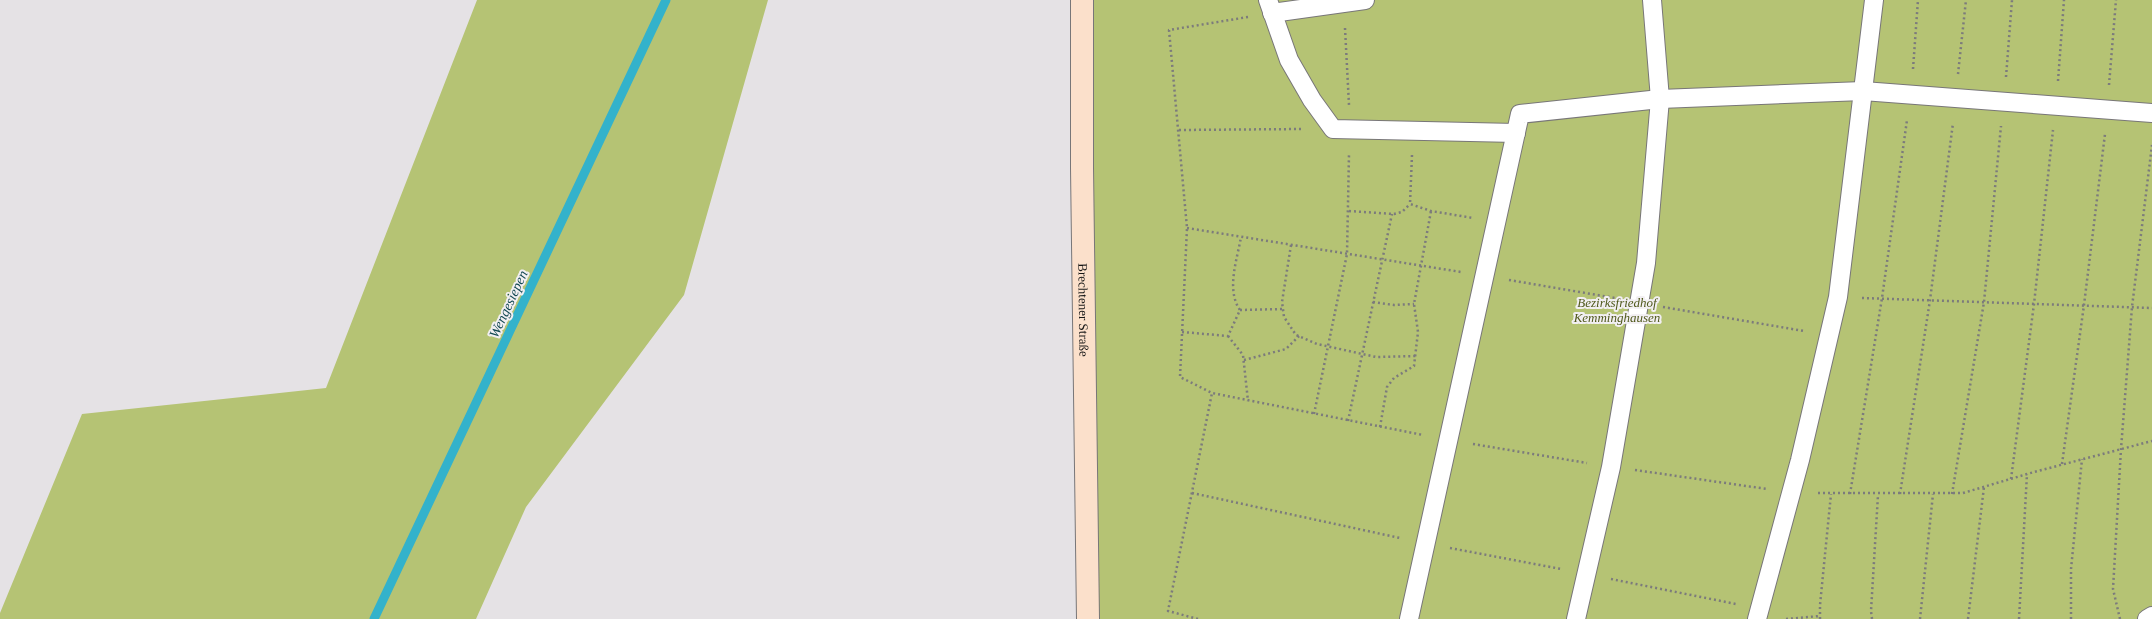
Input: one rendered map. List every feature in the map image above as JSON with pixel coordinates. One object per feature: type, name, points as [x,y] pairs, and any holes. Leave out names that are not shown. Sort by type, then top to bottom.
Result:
[{"type":"street","name":"Brechtener Straße","points":[[1082,0],[1082,168],[1088,619]]},
{"type":"lane","points":[[1365,0],[1344,3],[1270,6],[1289,60],[1312,100],[1342,130],[1516,133]]},
{"type":"lane","points":[[1576,619],[1611,467],[1646,263],[1660,99],[1652,0]]},
{"type":"lane","points":[[1759,614],[1791,492],[1838,297],[1874,0]]},
{"type":"lane","points":[[1409,619],[1520,114],[1660,99],[1863,91],[2152,113]]},
{"type":"lane","points":[[2147,619],[2152,616]]},
{"type":"path","points":[[1850,494],[1882,298],[1911,95],[1918,0]]},
{"type":"path","points":[[1900,494],[1930,300],[1956,98],[1966,0]]},
{"type":"path","points":[[1952,494],[1984,302],[2004,102],[2012,0]]},
{"type":"path","points":[[2011,479],[2034,304],[2056,106],[2064,0]]},
{"type":"path","points":[[2062,464],[2084,305],[2108,110],[2116,0]]},
{"type":"path","points":[[1344,3],[1349,98]]},
{"type":"path","points":[[1270,6],[1169,30],[1187,228],[1180,377],[1212,394],[1449,440],[1611,467],[1791,492],[1878,495],[1963,493],[2062,464],[2152,441]]},
{"type":"path","points":[[1178,130],[1342,130],[1349,211],[1348,254],[1314,414]]},
{"type":"path","points":[[1349,211],[1392,214],[1402,212],[1410,204],[1413,132]]},
{"type":"path","points":[[2120,619],[2113,589],[2121,449],[2132,307],[2152,145]]},
{"type":"path","points":[[1410,204],[1431,211],[1497,222]]},
{"type":"path","points":[[1380,427],[1387,387],[1394,378],[1414,366],[1418,332],[1414,304],[1431,211]]},
{"type":"path","points":[[1348,421],[1392,214]]},
{"type":"path","points":[[1187,228],[1382,260],[1485,275]]},
{"type":"path","points":[[1240,310],[1234,301],[1233,290],[1241,237]]},
{"type":"path","points":[[1292,245],[1282,302],[1284,317],[1296,335],[1328,346],[1376,357],[1416,356]]},
{"type":"path","points":[[1838,297],[2152,308]]},
{"type":"path","points":[[1373,302],[1394,305],[1414,304]]},
{"type":"path","points":[[1240,310],[1283,309]]},
{"type":"path","points":[[1228,336],[1240,310]]},
{"type":"path","points":[[1182,332],[1228,336],[1244,355],[1248,401]]},
{"type":"path","points":[[1244,360],[1286,349],[1300,336]]},
{"type":"path","points":[[1198,619],[1168,611],[1212,394]]},
{"type":"path","points":[[2071,619],[2071,569],[2082,459]]},
{"type":"path","points":[[2019,619],[2027,474]]},
{"type":"path","points":[[1968,619],[1984,487]]},
{"type":"path","points":[[1192,493],[1426,544],[1586,574],[1759,614]]},
{"type":"path","points":[[1786,619],[1820,618],[1832,494]]},
{"type":"path","points":[[1920,619],[1933,494]]},
{"type":"path","points":[[1872,619],[1871,611],[1878,495]]},
{"type":"green space","points":[[477,0],[768,0],[684,295],[526,507],[476,619],[0,619],[0,613],[82,414],[326,388]]},
{"type":"green space","name":"Bezirksfriedhof Kemminghausen","points":[[1082,0],[2152,0],[2152,619],[1088,619]]},
{"type":"waterway","name":"Wengesiepen","points":[[374,619],[666,0]]}]
